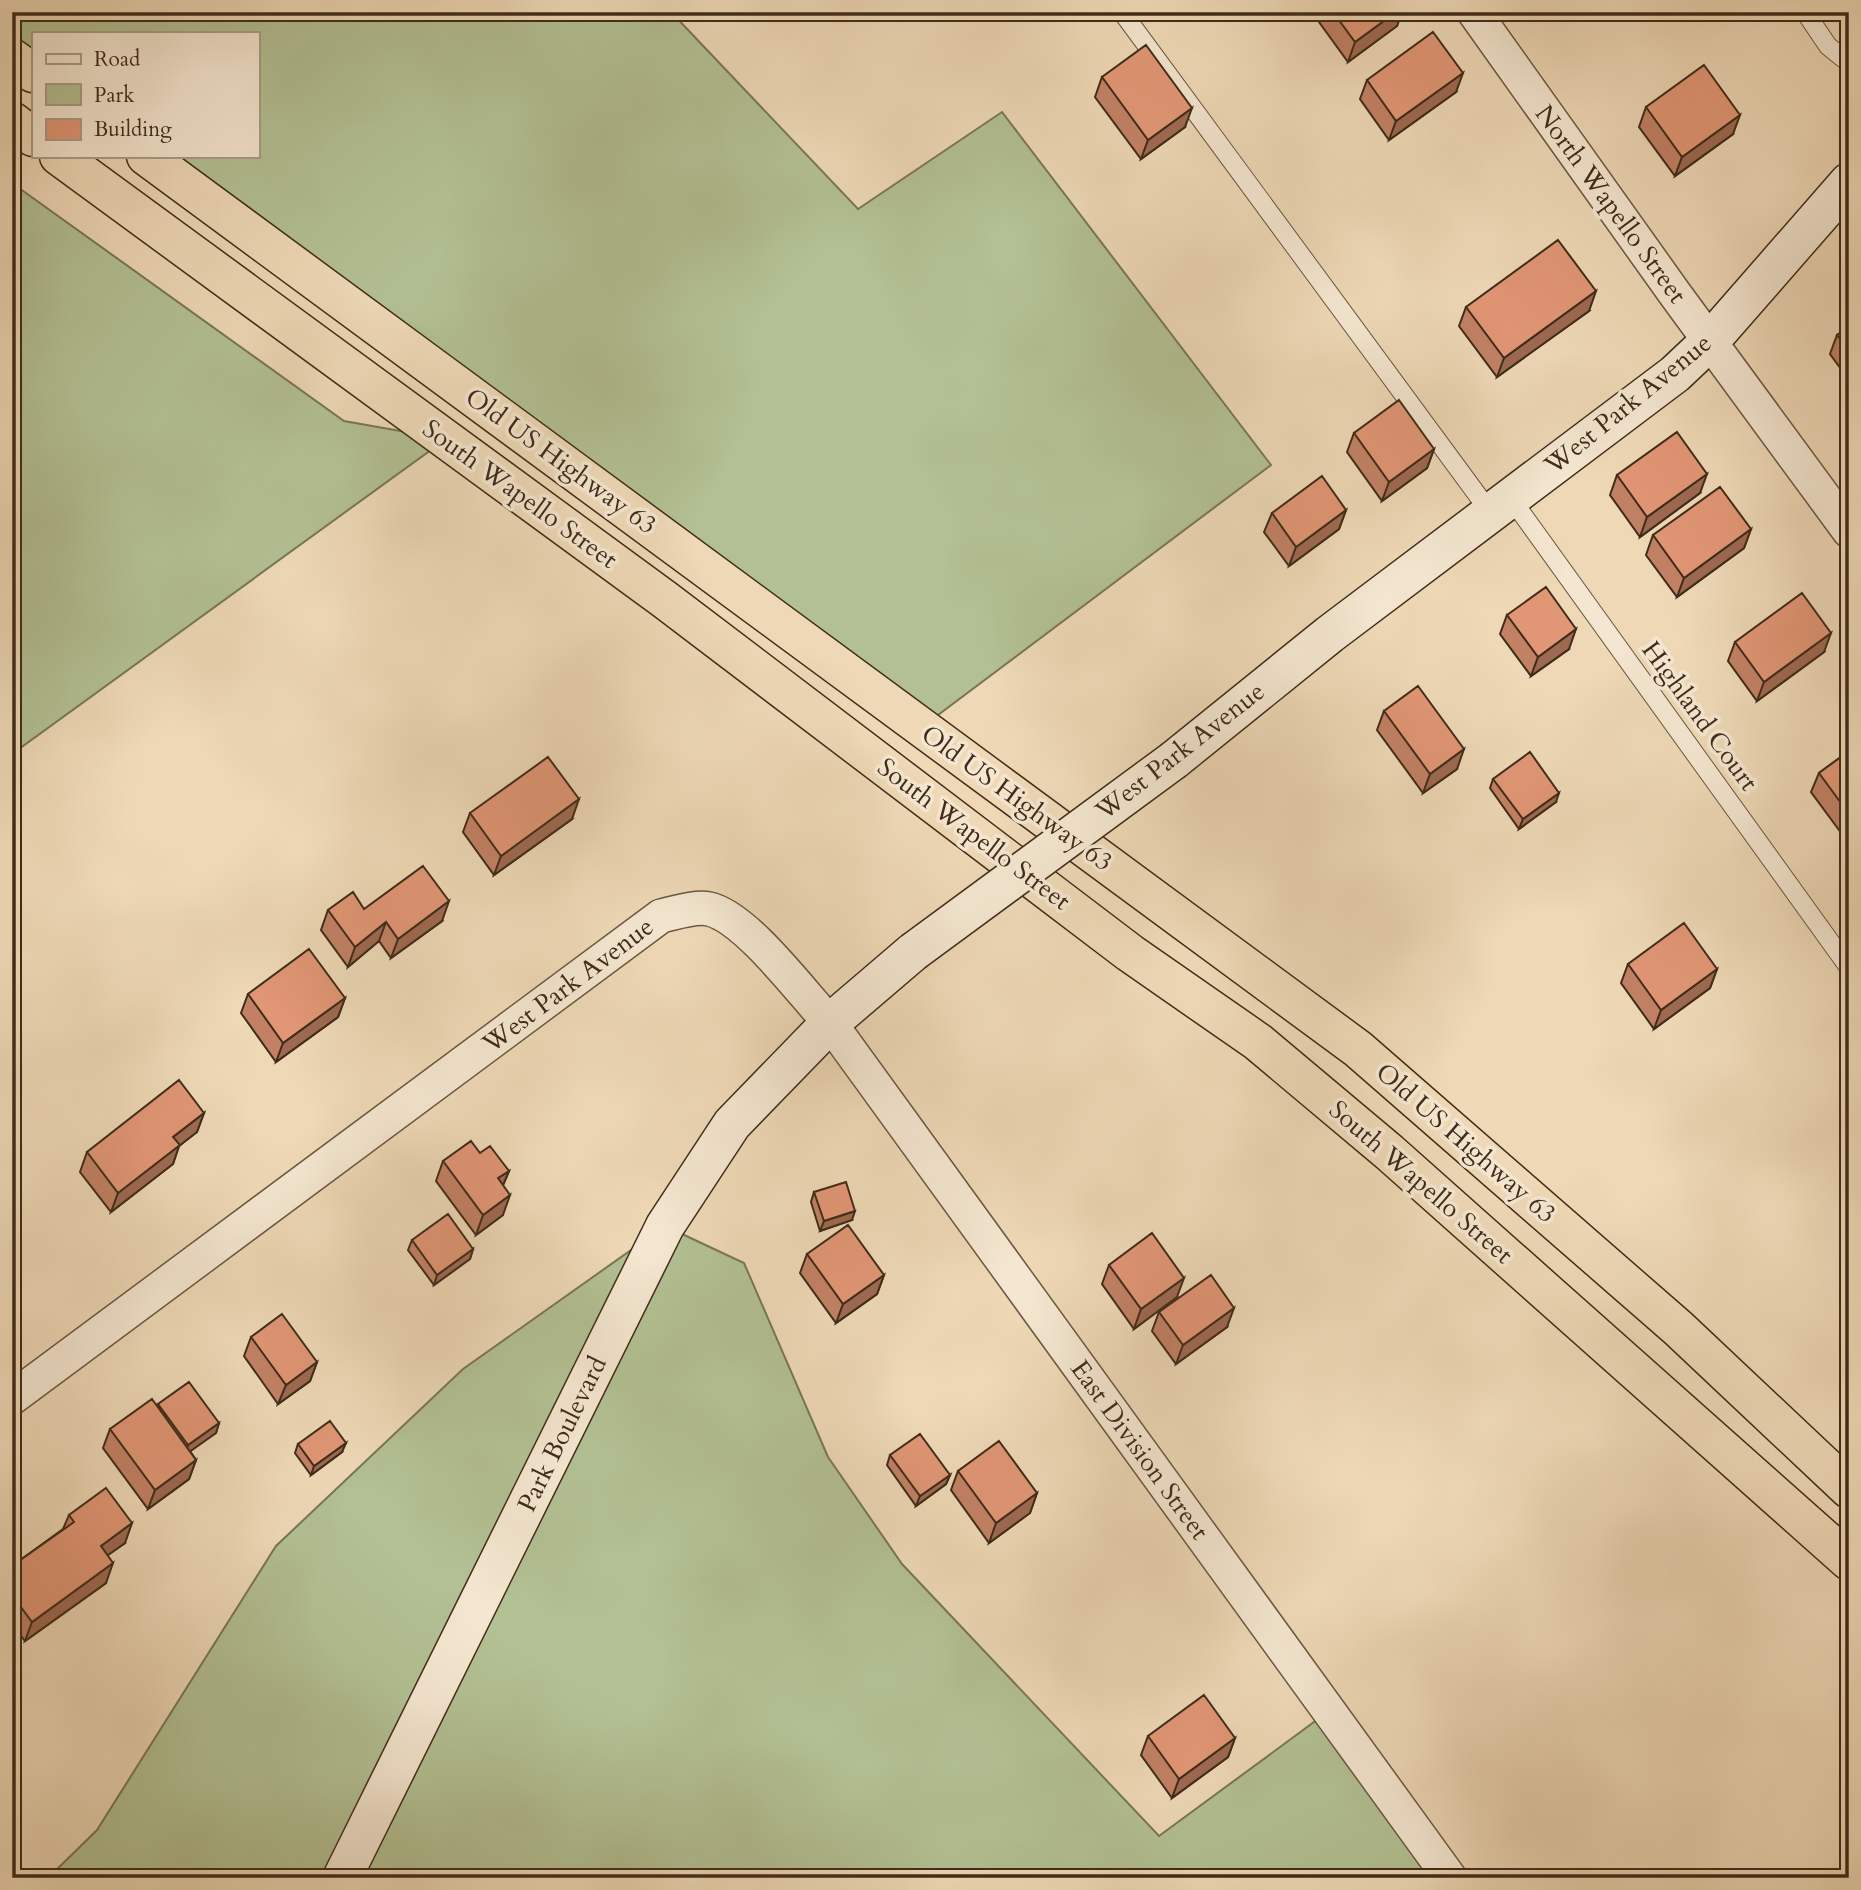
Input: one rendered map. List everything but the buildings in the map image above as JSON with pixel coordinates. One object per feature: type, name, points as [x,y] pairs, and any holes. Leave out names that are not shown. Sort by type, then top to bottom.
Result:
[{"type":"highway","points":[[12,58],[32,72]]},
{"type":"highway","points":[[12,121],[32,135]]},
{"type":"highway","name":"South Wapello Street","points":[[63,158],[664,599],[1130,953],[1258,1042],[1399,1161],[1849,1561]]},
{"type":"highway","name":"Old US Highway 63","points":[[149,158],[1358,1049],[1678,1328],[1849,1489]]},
{"type":"main road","name":"West Park Avenue","points":[[830,1023],[914,952],[1174,760],[1330,634],[1675,374],[1711,340],[1849,181]]},
{"type":"main road","name":"Park Boulevard","points":[[342,1878],[665,1226],[732,1124],[830,1023]]},
{"type":"street","name":"North Wapello Street","points":[[1475,12],[1849,531]]},
{"type":"street","name":"West Park Avenue","points":[[12,1398],[661,916],[706,908],[727,914],[758,941],[830,1023]]},
{"type":"street","name":"East Division Street","points":[[830,1023],[1450,1878]]},
{"type":"lane","name":"Highland Court","points":[[1122,12],[1500,504],[1847,965]]},
{"type":"lane","points":[[1805,12],[1828,46],[1849,62]]},
{"type":"green space","points":[[12,12],[671,12],[858,209],[1002,112],[1271,465],[922,727],[149,158],[259,158],[259,32],[32,32],[32,72],[12,58]]},
{"type":"green space","points":[[12,183],[344,421],[446,439],[12,754]]},
{"type":"green space","points":[[665,1226],[744,1263],[828,1457],[902,1564],[1159,1836],[1329,1711],[1438,1861],[1414,1878],[48,1878],[97,1830],[276,1546],[463,1369]]}]
